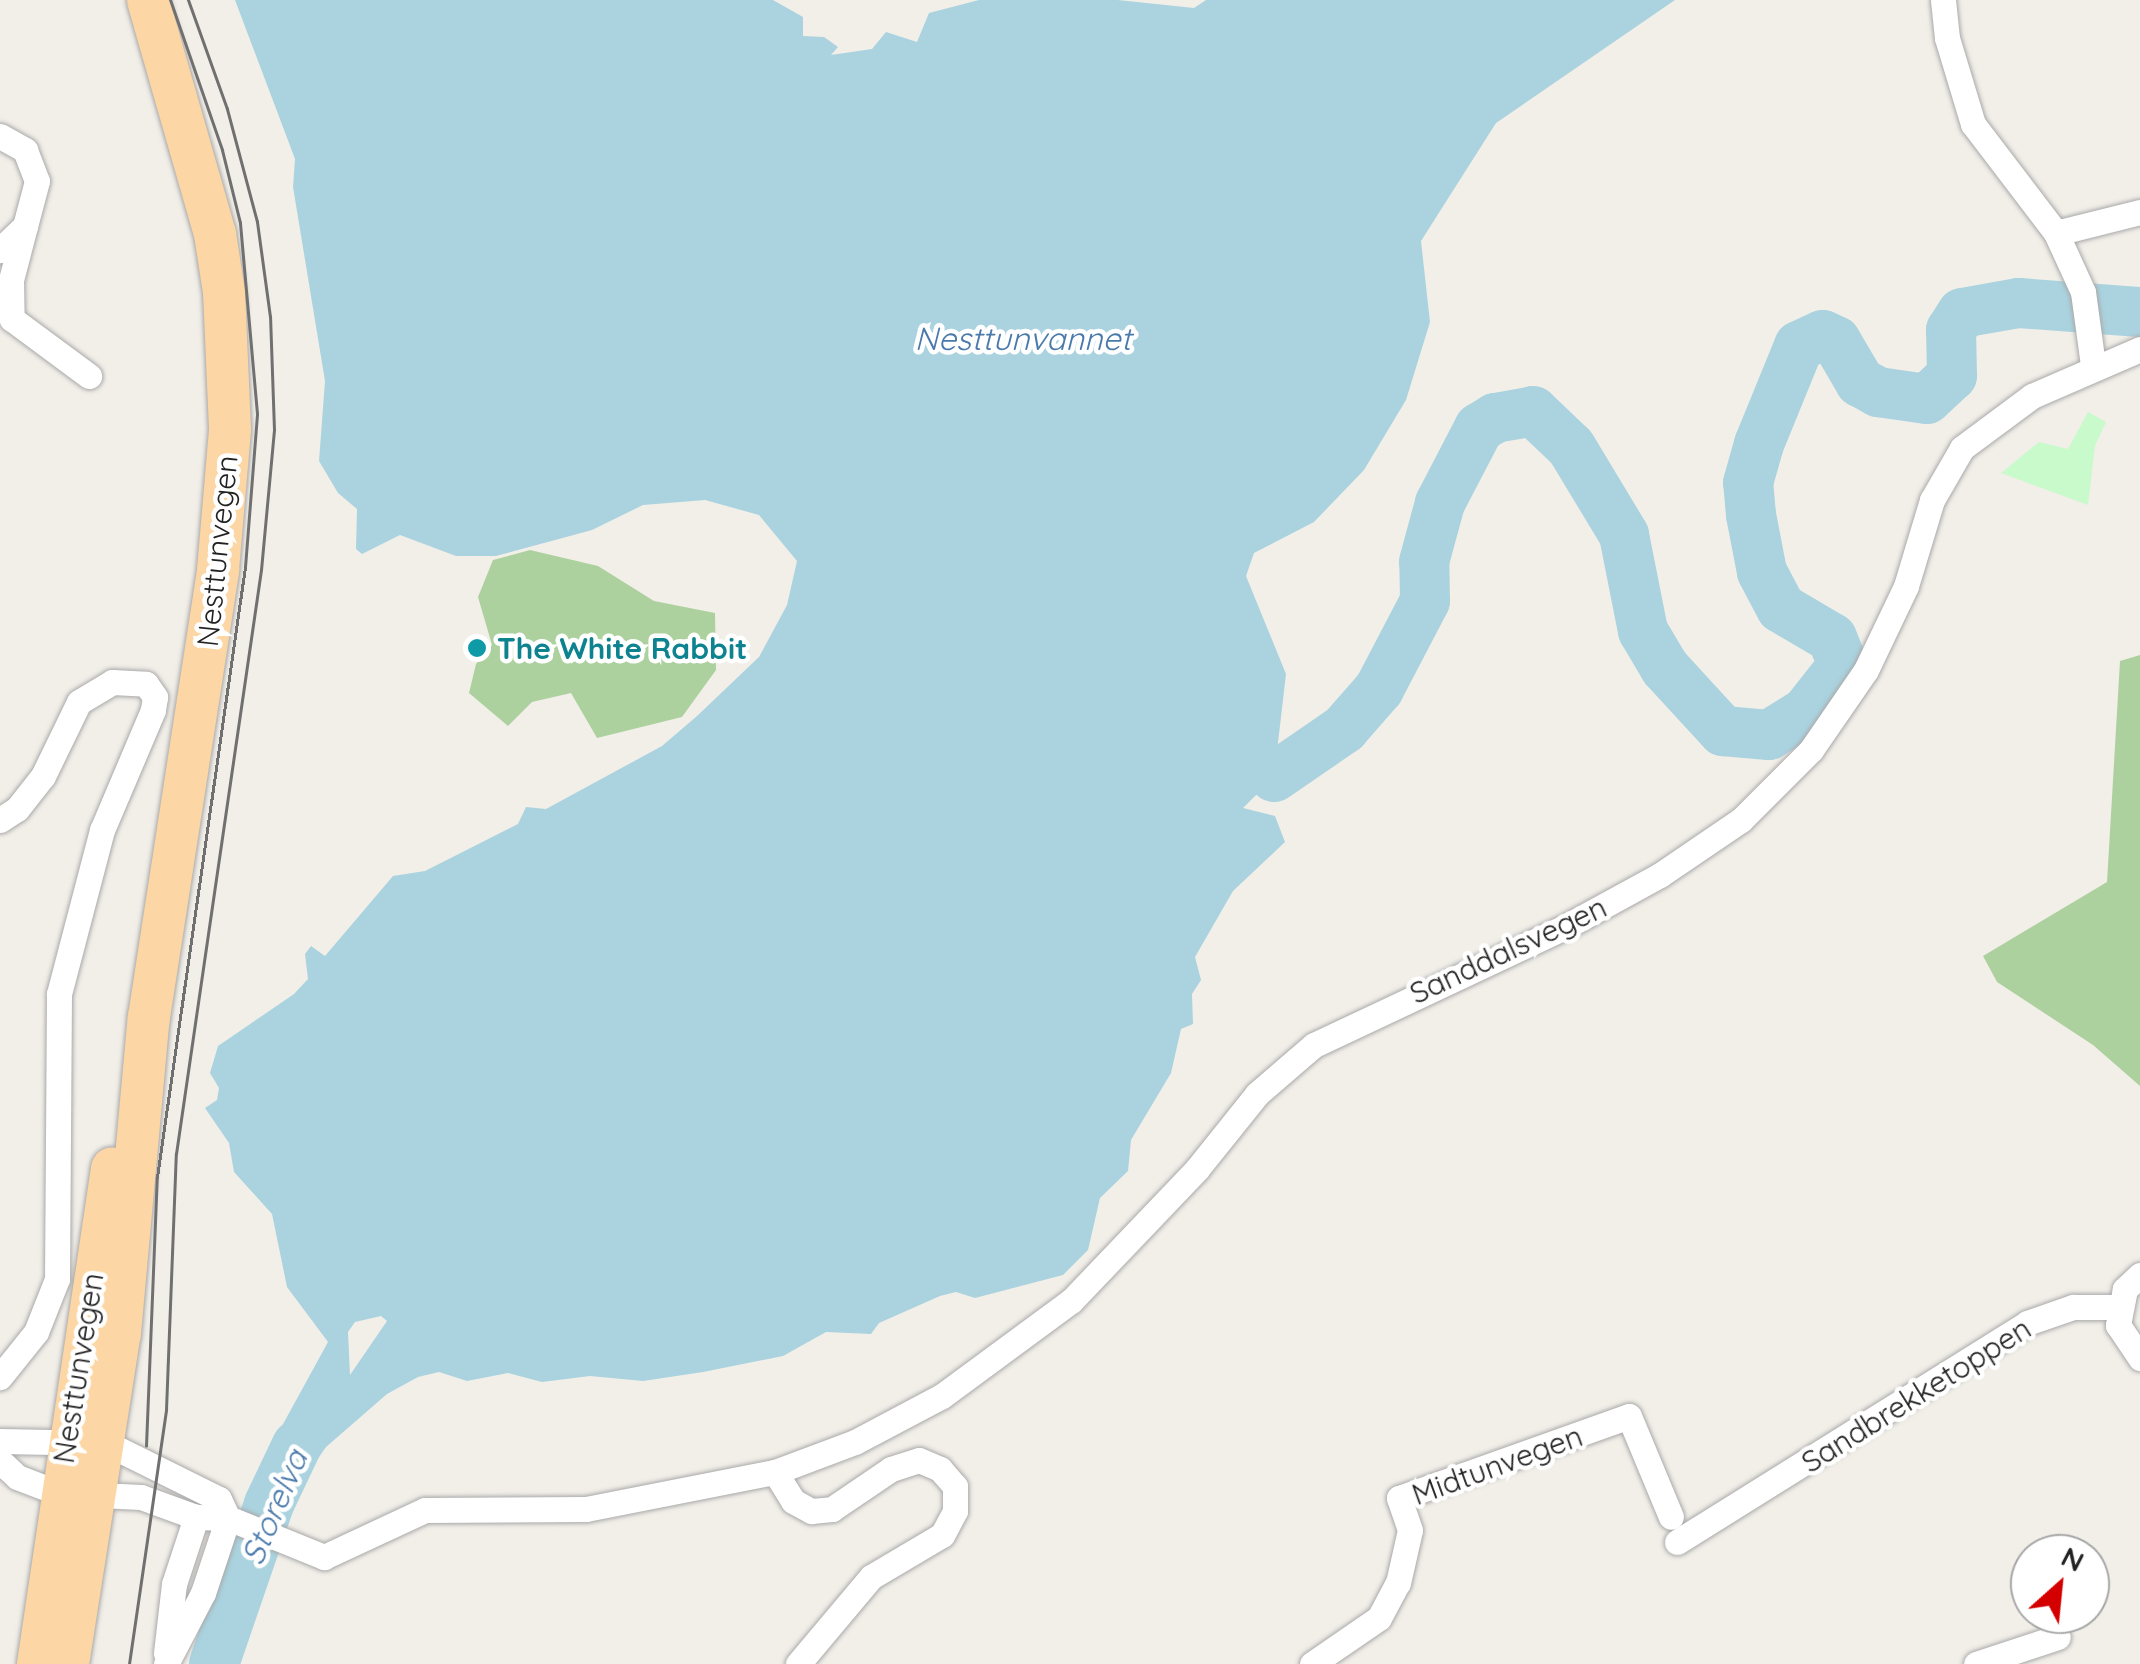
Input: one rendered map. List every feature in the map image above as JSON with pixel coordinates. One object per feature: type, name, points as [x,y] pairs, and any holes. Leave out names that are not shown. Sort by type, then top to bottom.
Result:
[{"type":"main road","name":"Nesttunvegen","points":[[135,0],[176,87]]},
{"type":"main road","name":"Nesttunvegen","points":[[38,1664],[87,1442],[97,1241],[150,1017],[218,570],[230,428],[224,292],[176,87],[148,0]]},
{"type":"main road","name":"Nesttunvegen","points":[[68,1664],[77,1495]]},
{"type":"street","points":[[1944,0],[1947,38],[1974,124],[2056,233],[2084,292],[2093,364]]},
{"type":"street","points":[[0,136],[25,150],[35,166],[35,202],[10,280],[12,318],[90,376]]},
{"type":"street","points":[[2056,233],[2140,212]]},
{"type":"street","points":[[0,250],[26,226]]},
{"type":"street","name":"Sanddalsvegen","points":[[0,1461],[17,1477],[77,1495],[140,1498],[196,1517],[233,1520],[324,1558],[425,1510],[586,1509],[775,1472],[854,1442],[942,1396],[1021,1343],[1116,1256],[1257,1094],[1314,1045],[1565,927],[1660,876],[1741,820],[1812,750],[1866,670],[1906,586],[1949,465],[2000,417],[2093,364],[2140,349]]},
{"type":"street","points":[[0,820],[29,796],[92,690],[136,679],[155,697],[102,830],[59,994],[58,1279],[36,1332],[0,1377]]},
{"type":"street","points":[[2140,1275],[2118,1306],[2124,1343],[2140,1358]]},
{"type":"street","name":"Sandbrekketoppen","points":[[1776,1482],[2028,1323],[2073,1307],[2118,1306]]},
{"type":"street","name":"Midtunvegen","points":[[1312,1664],[1379,1618],[1398,1583],[1410,1530],[1399,1498],[1629,1416],[1674,1530],[1776,1482]]},
{"type":"street","points":[[0,1441],[87,1442]]},
{"type":"street","name":"Sanddalsvegen","points":[[87,1442],[219,1499],[233,1520]]},
{"type":"street","points":[[775,1472],[793,1501],[811,1511],[832,1509],[891,1469],[918,1460],[940,1469],[954,1486],[955,1512],[942,1535],[872,1578],[798,1664]]},
{"type":"street","points":[[165,1664],[174,1584],[196,1517]]},
{"type":"street","points":[[165,1664],[203,1594],[233,1520]]},
{"type":"street","points":[[1976,1664],[2058,1637]]},
{"type":"green space","points":[[2088,412],[2106,422],[2095,446],[2088,505],[2001,473],[2039,442],[2068,449]]},
{"type":"green space","points":[[530,550],[598,566],[654,601],[715,613],[716,670],[682,717],[597,738],[571,693],[532,702],[508,726],[469,693],[476,664],[492,645],[478,597],[493,560]]},
{"type":"green space","points":[[2140,655],[2140,1086],[2093,1045],[1997,982],[1983,956],[2107,882],[2120,661]]},
{"type":"water","name":"Nesttunvannet","points":[[235,0],[773,0],[803,17],[803,36],[824,37],[838,47],[831,55],[872,49],[886,32],[917,42],[929,13],[979,0],[1118,0],[1194,8],[1206,0],[1675,0],[1496,123],[1421,241],[1430,322],[1406,400],[1364,470],[1314,522],[1254,553],[1246,576],[1286,674],[1274,777],[1243,808],[1275,816],[1285,842],[1233,891],[1195,957],[1201,980],[1192,994],[1193,1024],[1181,1029],[1171,1073],[1131,1140],[1128,1171],[1100,1198],[1088,1250],[1063,1275],[975,1298],[956,1292],[940,1296],[879,1323],[871,1334],[826,1332],[783,1356],[703,1372],[643,1381],[590,1376],[542,1382],[508,1373],[467,1381],[439,1372],[418,1377],[387,1394],[326,1447],[282,1510],[258,1499],[265,1457],[328,1342],[287,1287],[272,1214],[234,1172],[229,1143],[205,1108],[217,1100],[219,1088],[210,1073],[218,1046],[294,994],[308,979],[305,954],[311,946],[325,956],[393,876],[425,871],[518,824],[526,807],[546,809],[662,746],[759,657],[787,605],[797,561],[759,515],[705,500],[643,505],[592,530],[496,556],[456,556],[400,535],[362,554],[356,549],[357,509],[338,493],[319,461],[325,381],[293,187],[295,159]],"holes":[[[381,1316],[387,1321],[350,1375],[348,1332],[355,1322]]]},
{"type":"water","points":[[248,1557],[265,1565],[244,1605],[239,1660],[197,1664],[239,1563]]},
{"type":"waterway","points":[[1274,777],[1344,729],[1379,689],[1425,601],[1424,562],[1440,503],[1479,428],[1495,418],[1533,411],[1571,447],[1624,535],[1643,631],[1665,668],[1723,731],[1769,735],[1806,712],[1843,665],[1832,638],[1781,608],[1762,572],[1751,515],[1748,483],[1759,444],[1799,346],[1823,335],[1836,341],[1860,382],[1878,392],[1927,399],[1952,376],[1951,330],[1962,313],[2019,303],[2140,312]]},
{"type":"waterway","name":"Storelva","points":[[214,1664],[269,1504],[297,1445]]},
{"type":"tram line","points":[[146,1446],[157,1177],[245,567],[257,414],[240,223],[222,150],[170,0]]},
{"type":"tram line","points":[[129,1664],[166,1410],[176,1154],[261,570],[274,430],[270,317],[257,222],[227,109],[188,0]]},
{"type":"place","name":"The White Rabbit","points":[[477,648]]}]
